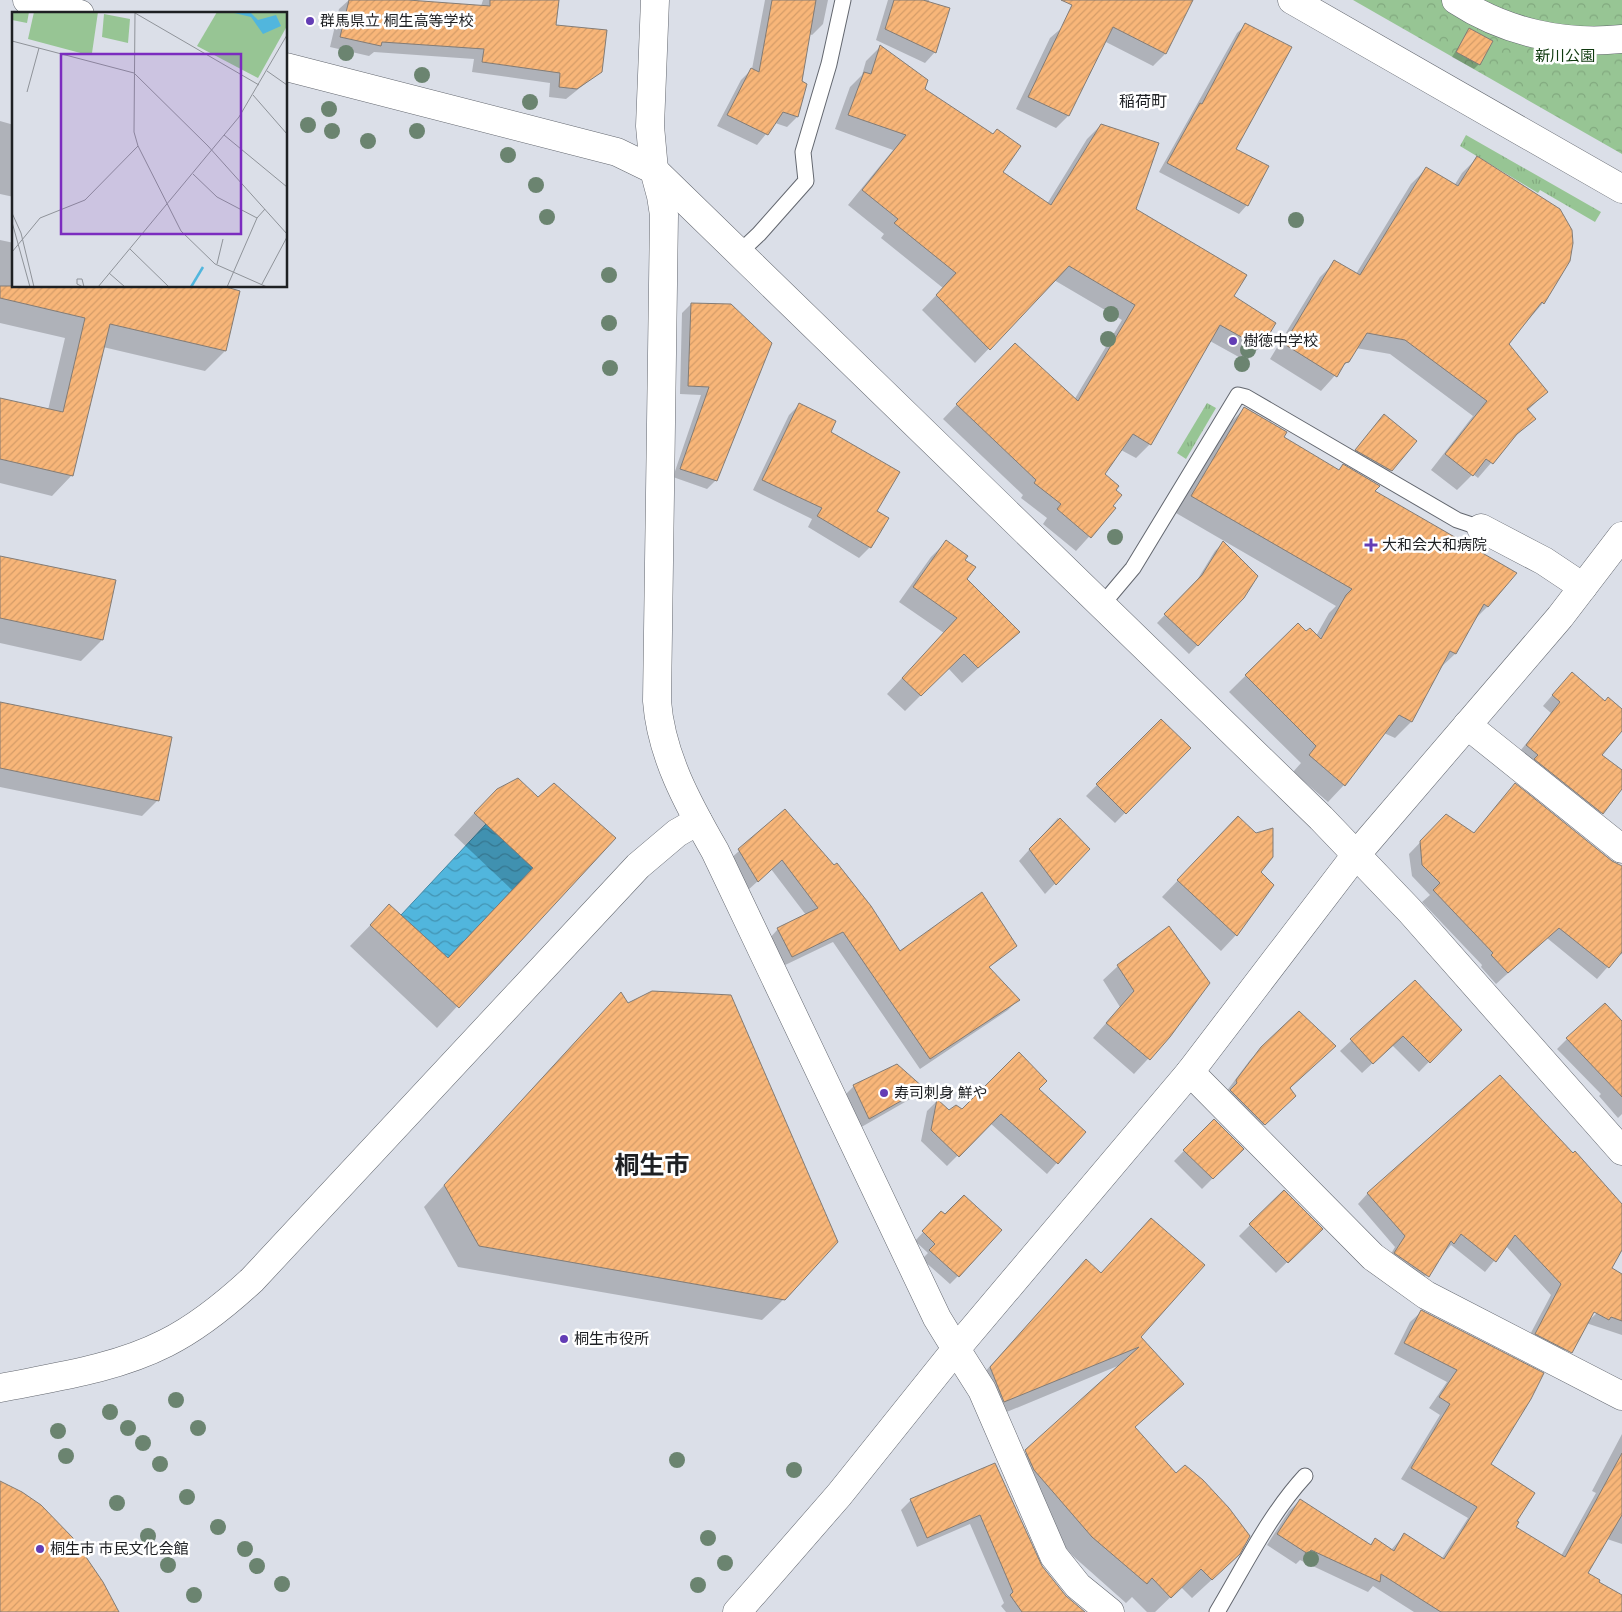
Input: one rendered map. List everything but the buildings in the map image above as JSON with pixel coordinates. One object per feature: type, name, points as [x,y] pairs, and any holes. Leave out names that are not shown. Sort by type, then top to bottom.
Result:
[{"type":"street","points":[[27,0],[72,12]]},
{"type":"street","points":[[655,0],[650,126],[654,170],[662,196],[664,215],[657,709],[663,742],[698,821],[736,895],[937,1318],[982,1390],[1054,1556],[1078,1586],[1110,1612]]},
{"type":"street","points":[[1292,0],[1622,189]]},
{"type":"street","points":[[1456,0],[1489,19],[1550,37],[1578,40],[1622,39]]},
{"type":"street","points":[[288,68],[617,152],[654,170],[1321,818],[1355,856],[1410,911],[1622,1152]]},
{"type":"street","points":[[1480,528],[1544,561],[1583,587]]},
{"type":"street","points":[[737,1612],[844,1488],[956,1349],[1190,1072],[1355,856],[1583,587],[1622,536]]},
{"type":"street","points":[[1467,724],[1622,849]]},
{"type":"street","points":[[0,1388],[72,1374],[131,1358],[165,1343],[192,1328],[234,1296],[252,1280],[638,866],[677,833],[698,821]]},
{"type":"street","points":[[1190,1072],[1373,1257],[1401,1279],[1426,1295],[1622,1396]]},
{"type":"lane","points":[[739,253],[759,234],[806,181],[803,152],[829,64],[843,0]]},
{"type":"lane","points":[[1101,606],[1133,568],[1238,395],[1246,397],[1458,520],[1480,528]]},
{"type":"lane","points":[[1217,1612],[1270,1524],[1293,1489],[1305,1476]]},
{"type":"green space","name":"新川公園","points":[[1353,0],[1622,0],[1622,154]]},
{"type":"green space","points":[[1466,135],[1601,212],[1595,222],[1540,190],[1538,193],[1460,146]]},
{"type":"green space","points":[[1207,403],[1216,408],[1186,459],[1177,453]]},
{"type":"water","points":[[486,824],[533,868],[448,958],[401,915]]},
{"type":"place","name":"群馬県立 桐生高等学校","points":[[310,21]]},
{"type":"place","name":"樹徳中学校","points":[[1233,341]]},
{"type":"place","name":"大和会大和病院","points":[[1371,545]]},
{"type":"place","name":"寿司刺身 鮮や","points":[[884,1093]]},
{"type":"place","name":"桐生市役所","points":[[564,1339]]},
{"type":"place","name":"桐生市 市民文化会館","points":[[40,1549]]},
{"type":"district","name":"稲荷町","points":[[1143,101]]},
{"type":"district","name":"桐生市","points":[[652,1166]]}]
